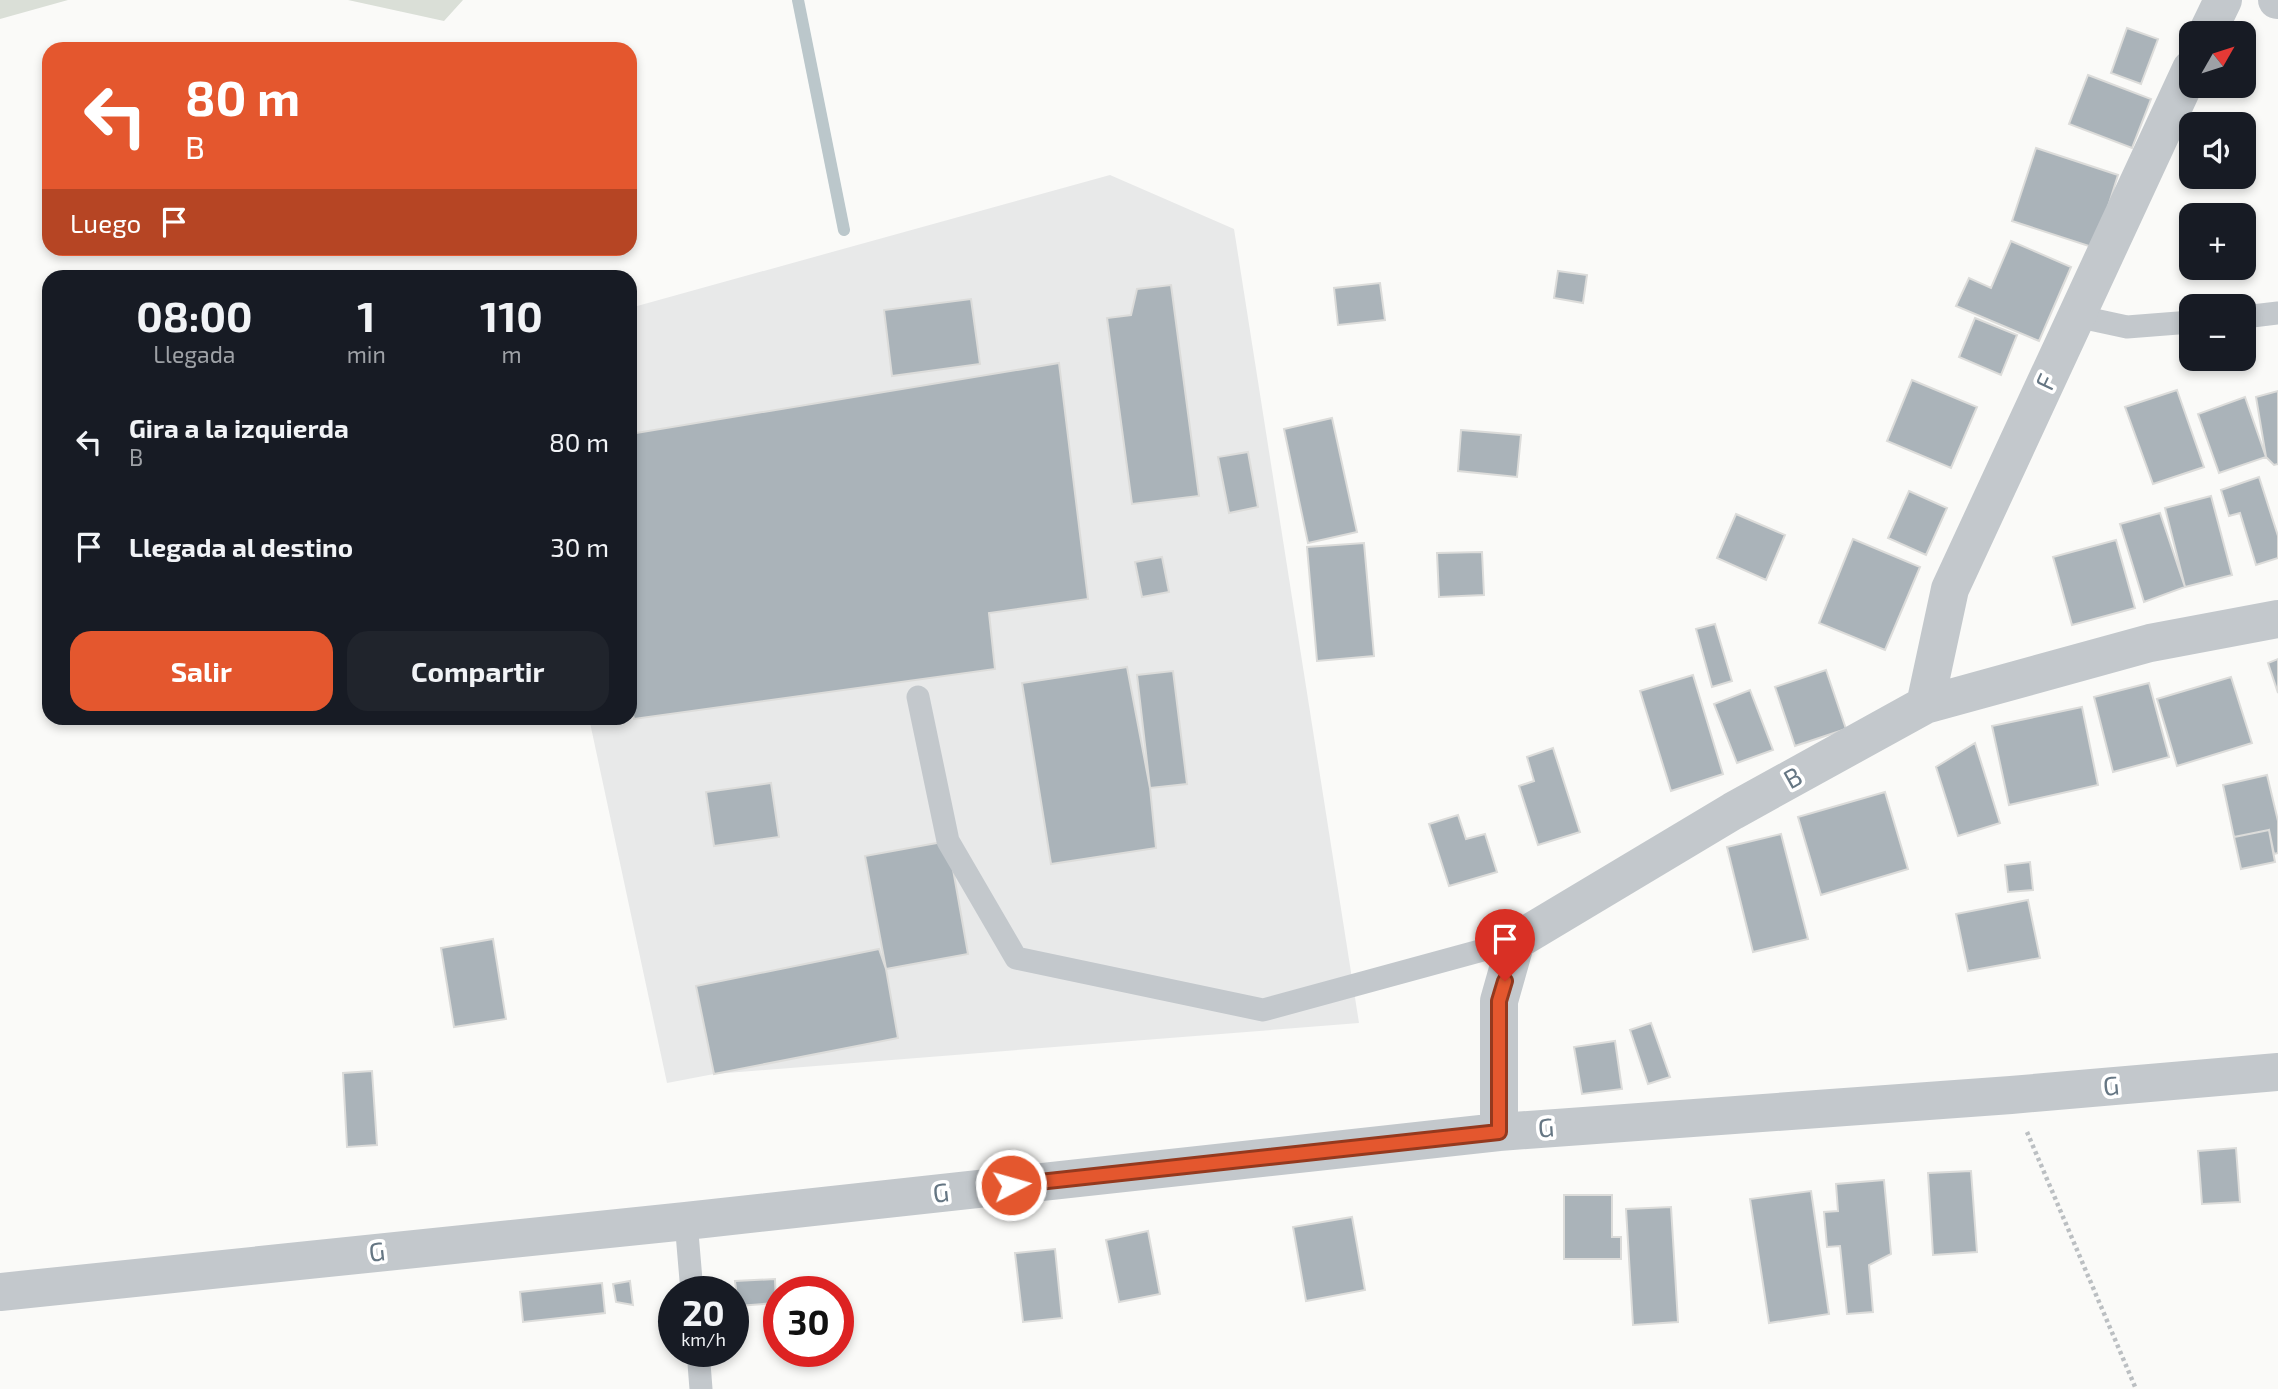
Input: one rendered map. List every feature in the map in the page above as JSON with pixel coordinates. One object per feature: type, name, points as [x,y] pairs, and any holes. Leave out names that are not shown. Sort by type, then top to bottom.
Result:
[{"type":"street","points":[[2213,21],[2223,0]]},
{"type":"street","name":"F","points":[[1925,705],[1950,589],[2179,95]]},
{"type":"street","name":"B","points":[[1516,941],[1732,811],[1925,705],[2150,643],[2278,619]]},
{"type":"street","points":[[1499,1132],[1499,1001],[1516,941]]},
{"type":"street","name":"G","points":[[0,1292],[686,1221],[1499,1132],[2011,1095],[2278,1072]]},
{"type":"lane","points":[[2256,316],[2278,313]]},
{"type":"lane","points":[[2076,316],[2127,327],[2179,323]]},
{"type":"lane","points":[[918,696],[948,841],[1016,958],[1263,1010],[1516,941]]},
{"type":"lane","points":[[686,1221],[691,1276]]},
{"type":"lane","points":[[699,1367],[701,1389]]},
{"type":"path","points":[[2011,1095],[2136,1389]]},
{"type":"shaded area","points":[[0,0],[68,0],[0,19]]},
{"type":"shaded area","points":[[348,0],[463,0],[444,21]]},
{"type":"shaded area","points":[[1110,175],[1234,229],[1359,1023],[714,1074],[667,1083],[590,725],[637,725],[637,306]]},
{"type":"building","points":[[2127,28],[2158,39],[2141,84],[2111,73]]},
{"type":"building","points":[[2088,75],[2151,99],[2132,148],[2069,124]]},
{"type":"building","points":[[2036,148],[2118,175],[2095,248],[2012,221]]},
{"type":"building","points":[[2011,241],[2071,267],[2039,341],[1956,306],[1969,278],[1991,288]]},
{"type":"building","points":[[1558,271],[1587,275],[1583,303],[1554,298]]},
{"type":"building","points":[[1380,283],[1385,320],[1338,325],[1334,288]]},
{"type":"building","points":[[1171,285],[1199,496],[1132,504],[1107,318],[1131,315],[1137,289]]},
{"type":"building","points":[[971,299],[980,364],[892,376],[884,310]]},
{"type":"building","points":[[1975,318],[2017,335],[2001,375],[1959,357]]},
{"type":"building","points":[[1059,363],[1088,599],[989,613],[995,669],[637,719],[637,433]]},
{"type":"building","points":[[1912,380],[1977,407],[1951,468],[1887,441]]},
{"type":"building","points":[[2177,390],[2204,467],[2153,484],[2125,407]]},
{"type":"building","points":[[2278,391],[2278,464],[2274,465],[2266,457],[2256,397]]},
{"type":"building","points":[[2245,397],[2266,457],[2219,473],[2198,414]]},
{"type":"building","points":[[1332,418],[1357,532],[1308,543],[1284,429]]},
{"type":"building","points":[[1461,430],[1521,435],[1517,477],[1458,471]]},
{"type":"building","points":[[1248,452],[1258,507],[1229,513],[1218,457]]},
{"type":"building","points":[[2259,477],[2278,536],[2278,558],[2256,565],[2240,513],[2229,516],[2221,490]]},
{"type":"building","points":[[1909,491],[1947,508],[1926,555],[1888,538]]},
{"type":"building","points":[[2211,496],[2232,575],[2185,587],[2165,508]]},
{"type":"building","points":[[2160,513],[2185,587],[2144,602],[2120,524]]},
{"type":"building","points":[[1736,514],[1785,535],[1766,580],[1717,558]]},
{"type":"building","points":[[1853,539],[1920,567],[1885,650],[1819,623]]},
{"type":"building","points":[[2116,540],[2135,608],[2072,625],[2053,557]]},
{"type":"building","points":[[1364,543],[1374,656],[1317,661],[1307,547]]},
{"type":"building","points":[[1482,552],[1484,595],[1439,597],[1437,553]]},
{"type":"building","points":[[1162,557],[1169,592],[1142,597],[1135,562]]},
{"type":"building","points":[[1715,624],[1732,681],[1712,687],[1696,629]]},
{"type":"building","points":[[2278,659],[2278,693],[2268,663]]},
{"type":"building","points":[[1127,667],[1150,788],[1156,848],[1051,864],[1022,683]]},
{"type":"building","points":[[1826,670],[1846,729],[1795,746],[1775,687]]},
{"type":"building","points":[[1173,671],[1187,784],[1150,788],[1137,675]]},
{"type":"building","points":[[1693,675],[1723,774],[1671,791],[1640,691]]},
{"type":"building","points":[[2231,677],[2252,743],[2177,766],[2157,699]]},
{"type":"building","points":[[2149,683],[2169,757],[2113,772],[2094,697]]},
{"type":"building","points":[[1750,690],[1773,750],[1737,763],[1714,704]]},
{"type":"building","points":[[2082,707],[2098,785],[2009,805],[1992,726]]},
{"type":"building","points":[[1975,743],[2000,823],[1958,836],[1936,767]]},
{"type":"building","points":[[1553,748],[1580,832],[1538,845],[1519,786],[1534,781],[1527,757]]},
{"type":"building","points":[[2267,775],[2278,821],[2278,853],[2274,854],[2269,830],[2234,837],[2223,785]]},
{"type":"building","points":[[771,783],[779,837],[714,846],[706,792]]},
{"type":"building","points":[[1885,792],[1908,869],[1821,895],[1798,817]]},
{"type":"building","points":[[1458,815],[1466,839],[1485,834],[1497,872],[1449,886],[1429,824]]},
{"type":"building","points":[[2269,830],[2275,862],[2241,869],[2234,837]]},
{"type":"building","points":[[1781,834],[1808,939],[1753,952],[1727,847]]},
{"type":"building","points":[[948,841],[968,954],[886,969],[865,856]]},
{"type":"building","points":[[2030,862],[2033,890],[2008,892],[2005,865]]},
{"type":"building","points":[[2028,900],[2040,958],[1968,971],[1956,914]]},
{"type":"building","points":[[493,939],[506,1019],[454,1027],[441,948]]},
{"type":"building","points":[[879,949],[886,969],[898,1038],[714,1074],[696,986]]},
{"type":"building","points":[[1651,1023],[1670,1077],[1648,1084],[1630,1030]]},
{"type":"building","points":[[1615,1041],[1622,1089],[1582,1094],[1574,1047]]},
{"type":"building","points":[[372,1071],[377,1145],[347,1147],[343,1073]]},
{"type":"building","points":[[2236,1148],[2240,1202],[2202,1204],[2198,1151]]},
{"type":"building","points":[[1971,1171],[1977,1252],[1933,1255],[1928,1173]]},
{"type":"building","points":[[1884,1180],[1891,1254],[1869,1265],[1873,1312],[1847,1314],[1840,1246],[1827,1247],[1824,1212],[1838,1211],[1836,1184]]},
{"type":"building","points":[[1811,1191],[1829,1314],[1769,1323],[1750,1199]]},
{"type":"building","points":[[1564,1195],[1612,1195],[1612,1237],[1621,1237],[1621,1259],[1564,1259]]},
{"type":"building","points":[[1671,1207],[1678,1322],[1633,1325],[1626,1209]]},
{"type":"building","points":[[1352,1217],[1365,1290],[1306,1301],[1293,1227]]},
{"type":"building","points":[[1148,1231],[1160,1294],[1119,1302],[1106,1240]]},
{"type":"building","points":[[1055,1249],[1062,1318],[1023,1322],[1015,1253]]},
{"type":"building","points":[[749,1280],[763,1280],[763,1304],[749,1305]]},
{"type":"building","points":[[630,1281],[633,1305],[616,1302],[613,1284]]},
{"type":"building","points":[[602,1283],[605,1313],[523,1322],[520,1292]]},
{"type":"waterway","points":[[798,0],[844,230]]},
{"type":"route","points":[[1011,1185],[1499,1132],[1499,1001],[1505,981]]}]
